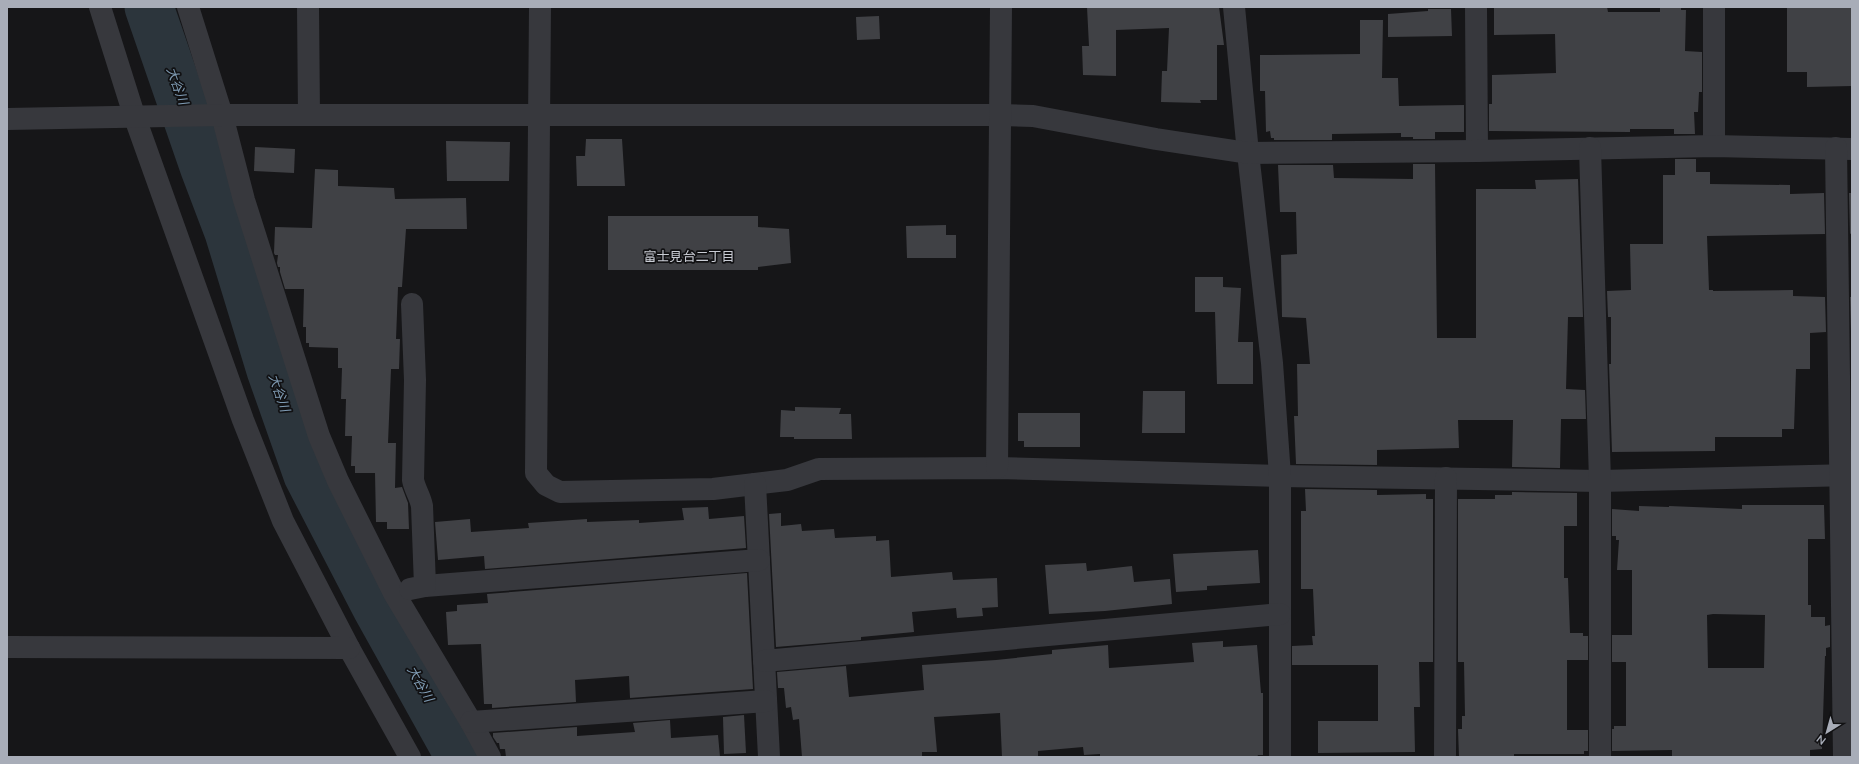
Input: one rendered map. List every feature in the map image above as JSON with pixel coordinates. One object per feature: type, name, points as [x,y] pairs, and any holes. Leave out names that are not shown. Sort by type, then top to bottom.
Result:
[{"type":"street","points":[[100,7],[145,117],[259,463],[283,521],[349,648],[410,757]]},
{"type":"street","points":[[188,7],[216,115],[319,436],[338,481],[394,593],[471,722],[490,757]]},
{"type":"street","points":[[308,7],[309,115]]},
{"type":"street","points":[[540,7],[536,473],[546,485],[560,492],[713,489],[787,480],[819,469],[997,468],[1280,476],[1600,481],[1845,475]]},
{"type":"street","points":[[997,468],[1001,7]]},
{"type":"street","points":[[1234,7],[1248,153],[1272,363],[1280,476],[1280,757]]},
{"type":"street","points":[[1476,7],[1477,151]]},
{"type":"street","points":[[1714,7],[1714,146]]},
{"type":"street","points":[[7,119],[216,115],[1000,115],[1033,116],[1156,139],[1248,153],[1477,151],[1714,146],[1844,149],[1844,757]]},
{"type":"street","points":[[1590,148],[1600,481],[1600,757]]},
{"type":"street","points":[[412,304],[415,380],[414,489],[420,498],[422,506],[425,586]]},
{"type":"street","points":[[1445,757],[1446,478]]},
{"type":"street","points":[[755,484],[769,757]]},
{"type":"street","points":[[394,593],[425,586],[759,560]]},
{"type":"street","points":[[764,661],[1280,614]]},
{"type":"street","points":[[7,647],[349,648]]},
{"type":"street","points":[[471,722],[766,702]]},
{"type":"building","points":[[1087,7],[1219,7],[1224,45],[1217,45],[1217,100],[1200,100],[1201,103],[1161,102],[1162,71],[1167,71],[1169,28],[1116,30],[1116,76],[1083,75],[1082,46],[1089,46]]},
{"type":"building","points":[[1494,7],[1607,7],[1608,12],[1660,12],[1660,7],[1681,7],[1681,10],[1686,10],[1685,51],[1702,52],[1702,92],[1699,92],[1698,112],[1694,112],[1695,134],[1674,134],[1674,129],[1630,129],[1630,132],[1489,131],[1489,104],[1492,104],[1492,75],[1556,73],[1555,34],[1494,35]]},
{"type":"building","points":[[1787,7],[1852,7],[1852,86],[1807,87],[1807,72],[1787,72]]},
{"type":"building","points":[[1428,9],[1451,9],[1452,36],[1388,37],[1388,14],[1428,11]]},
{"type":"building","points":[[879,16],[880,39],[857,40],[856,17]]},
{"type":"building","points":[[1360,20],[1383,20],[1382,78],[1398,78],[1399,106],[1464,105],[1464,132],[1435,132],[1435,139],[1413,139],[1413,137],[1401,137],[1401,133],[1332,134],[1332,140],[1274,140],[1274,138],[1271,138],[1270,131],[1266,132],[1265,91],[1260,91],[1260,55],[1360,54]]},
{"type":"building","points":[[586,139],[622,139],[625,186],[577,186],[576,156],[585,156]]},
{"type":"building","points":[[446,141],[510,142],[509,181],[447,181]]},
{"type":"building","points":[[255,147],[295,149],[294,173],[254,171]]},
{"type":"building","points":[[1675,159],[1696,159],[1696,172],[1710,172],[1710,184],[1790,185],[1790,194],[1824,193],[1825,234],[1707,236],[1709,290],[1793,290],[1793,296],[1825,297],[1826,332],[1810,333],[1810,369],[1796,369],[1794,429],[1782,429],[1782,437],[1715,437],[1715,451],[1612,452],[1609,364],[1611,364],[1611,317],[1608,317],[1607,291],[1631,290],[1630,244],[1663,244],[1663,175],[1675,175]]},
{"type":"building","points":[[1413,164],[1435,164],[1437,338],[1476,338],[1476,189],[1536,189],[1535,180],[1578,179],[1583,317],[1568,317],[1566,389],[1585,390],[1586,419],[1561,419],[1560,468],[1512,467],[1513,420],[1458,420],[1459,448],[1377,450],[1377,465],[1296,464],[1294,416],[1298,416],[1297,364],[1310,364],[1306,318],[1282,317],[1281,255],[1297,254],[1296,212],[1280,212],[1278,165],[1333,165],[1334,178],[1413,179]]},
{"type":"building","points":[[315,169],[338,170],[338,186],[394,188],[395,199],[466,198],[467,229],[406,229],[402,287],[398,287],[396,339],[400,339],[399,369],[391,369],[388,443],[396,443],[395,488],[402,487],[408,503],[409,529],[387,529],[387,522],[376,522],[375,473],[355,473],[355,466],[351,466],[352,436],[345,436],[346,399],[341,399],[342,368],[338,368],[338,348],[309,347],[309,343],[306,343],[306,327],[303,327],[304,289],[285,289],[280,267],[278,267],[277,263],[278,255],[275,255],[274,253],[275,227],[312,228]]},
{"type":"building","points":[[1849,193],[1852,193],[1852,233],[1850,234]]},
{"type":"building","points":[[608,216],[758,216],[758,227],[789,229],[791,263],[758,267],[758,270],[608,270]]},
{"type":"building","points":[[946,225],[946,235],[956,235],[956,258],[907,258],[906,226]]},
{"type":"building","points":[[1195,277],[1223,277],[1223,287],[1241,288],[1238,342],[1253,342],[1253,384],[1217,384],[1215,312],[1195,312]]},
{"type":"building","points":[[1850,297],[1852,297],[1852,332],[1851,332]]},
{"type":"building","points":[[1143,391],[1185,391],[1185,433],[1142,433]]},
{"type":"building","points":[[795,407],[841,408],[839,414],[851,414],[852,439],[794,439],[794,437],[780,437],[781,410],[795,411]]},
{"type":"building","points":[[1018,413],[1080,413],[1080,447],[1024,447],[1024,441],[1018,441]]},
{"type":"building","points":[[1305,489],[1377,490],[1377,495],[1426,494],[1426,499],[1433,499],[1433,662],[1419,662],[1420,707],[1414,707],[1415,752],[1318,753],[1318,721],[1378,721],[1378,665],[1292,665],[1292,646],[1313,645],[1312,636],[1315,636],[1313,589],[1301,589],[1301,511],[1306,511]]},
{"type":"building","points":[[1512,492],[1577,493],[1577,526],[1564,526],[1564,578],[1568,578],[1570,633],[1583,633],[1583,636],[1588,636],[1588,660],[1567,660],[1567,730],[1588,730],[1588,751],[1584,751],[1584,754],[1514,754],[1514,757],[1459,757],[1458,729],[1462,729],[1462,716],[1465,716],[1464,662],[1458,662],[1458,499],[1495,499],[1495,495],[1512,495]]},
{"type":"building","points":[[1742,505],[1824,505],[1825,539],[1808,539],[1808,605],[1811,605],[1811,617],[1825,617],[1825,626],[1830,625],[1830,647],[1826,648],[1825,656],[1822,749],[1810,750],[1810,757],[1672,757],[1672,750],[1612,751],[1612,729],[1614,729],[1614,726],[1626,726],[1626,662],[1612,662],[1612,635],[1632,635],[1632,570],[1617,570],[1619,540],[1616,540],[1616,536],[1612,536],[1612,509],[1639,511],[1639,506],[1669,506],[1742,509]],"holes":[[[1707,615],[1765,615],[1764,668],[1708,668]]]},
{"type":"building","points":[[708,507],[709,519],[744,516],[746,548],[485,569],[484,556],[438,560],[435,522],[470,519],[471,532],[529,528],[528,523],[587,519],[587,522],[639,520],[639,523],[684,520],[682,508]]},
{"type":"building","points":[[781,513],[781,526],[801,524],[802,531],[834,529],[835,538],[876,536],[876,541],[889,540],[891,577],[952,572],[953,580],[997,578],[998,607],[982,608],[983,616],[957,618],[956,608],[912,612],[914,632],[861,637],[861,640],[776,647],[769,514]]},
{"type":"building","points":[[1258,550],[1260,583],[1207,586],[1207,590],[1176,592],[1173,554]]},
{"type":"building","points":[[1086,563],[1087,571],[1132,566],[1134,582],[1170,579],[1172,604],[1105,611],[1049,614],[1045,565]]},
{"type":"building","points":[[747,573],[753,689],[630,698],[629,676],[575,680],[576,702],[492,708],[492,704],[484,704],[481,644],[448,645],[446,612],[457,611],[457,605],[488,603],[487,594]]},
{"type":"building","points":[[1223,641],[1223,647],[1257,645],[1261,693],[1263,693],[1263,755],[1258,755],[1257,757],[1100,757],[1100,754],[1084,755],[1083,747],[1038,751],[1038,757],[1002,757],[1000,713],[934,717],[937,752],[922,752],[922,757],[802,757],[799,719],[793,720],[791,707],[786,708],[784,688],[778,688],[777,672],[846,666],[849,697],[924,690],[922,665],[996,660],[1052,654],[1052,650],[1108,645],[1109,668],[1194,662],[1192,643]]},
{"type":"building","points":[[744,715],[746,753],[724,754],[723,717]]},
{"type":"building","points":[[670,720],[671,738],[718,735],[720,757],[506,757],[505,749],[500,749],[499,743],[497,743],[493,737],[493,733],[577,727],[577,736],[635,732],[633,723]]},
{"type":"waterway","name":"大谷川","points":[[149,7],[204,166],[229,232],[271,370],[308,475],[376,606],[460,757]]},
{"type":"district","name":"富士見台二丁目","points":[[689,257]]}]
